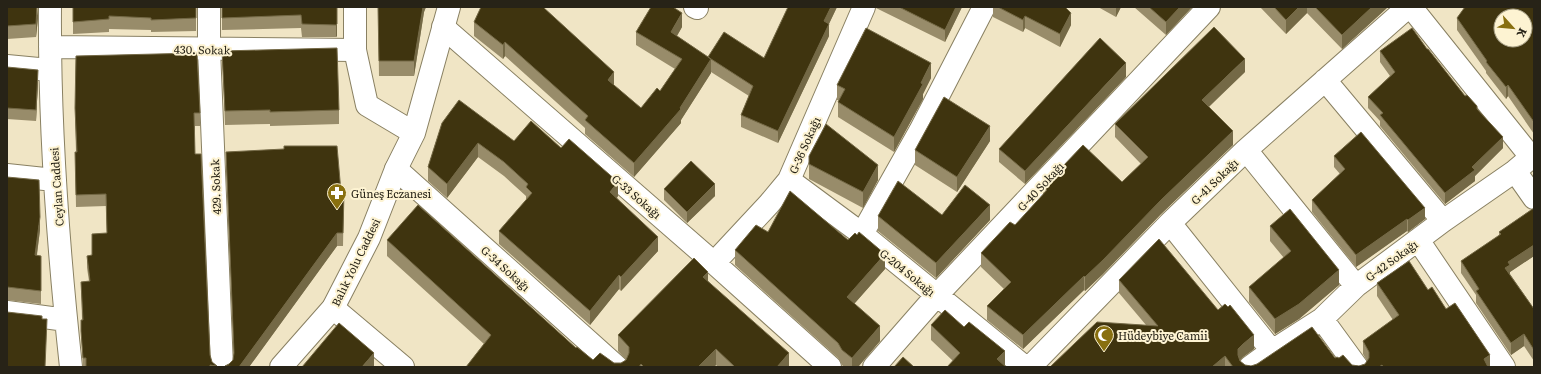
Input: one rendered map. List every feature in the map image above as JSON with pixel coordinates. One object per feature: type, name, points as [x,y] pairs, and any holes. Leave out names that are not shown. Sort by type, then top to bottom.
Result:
[{"type":"street","name":"Ceylan Caddesi","points":[[50,7],[49,70],[54,180],[71,367]]},
{"type":"street","name":"429. Sokak","points":[[208,7],[222,367]]},
{"type":"street","points":[[355,7],[355,50],[367,105],[414,132]]},
{"type":"street","name":"G-36 Sokağı","points":[[714,263],[769,204],[789,180],[864,7]]},
{"type":"street","points":[[862,234],[920,131],[984,7]]},
{"type":"street","points":[[1410,7],[1533,156]]},
{"type":"street","name":"G-41 Sokağı","points":[[1030,367],[1170,223],[1246,150],[1410,7]]},
{"type":"street","name":"G-40 Sokağı","points":[[874,367],[937,295],[1206,8]]},
{"type":"street","name":"Balık Yolu Caddesi","points":[[281,367],[333,308],[369,238],[396,169],[414,132],[446,17]]},
{"type":"street","name":"G-33 Sokağı","points":[[446,17],[714,263],[830,367]]},
{"type":"street","name":"430. Sokak","points":[[50,47],[355,50]]},
{"type":"street","points":[[7,66],[49,70]]},
{"type":"street","points":[[1325,80],[1443,221]]},
{"type":"street","points":[[1246,150],[1356,286]]},
{"type":"street","name":"G-42 Sokağı","points":[[1250,367],[1272,350],[1322,319],[1356,286],[1443,221],[1515,171],[1533,156]]},
{"type":"street","name":"G-34 Sokağı","points":[[396,169],[617,367]]},
{"type":"street","points":[[1515,171],[1534,198]]},
{"type":"street","points":[[7,175],[54,180]]},
{"type":"street","name":"G-204 Sokağı","points":[[789,180],[862,234],[1025,367]]},
{"type":"street","points":[[1170,223],[1272,350]]},
{"type":"street","points":[[1418,240],[1504,367]]},
{"type":"street","points":[[333,308],[403,367]]},
{"type":"street","points":[[7,312],[66,320]]},
{"type":"street","points":[[1322,319],[1357,367]]},
{"type":"building","points":[[7,7],[37,7],[36,24],[7,26]]},
{"type":"building","points":[[73,7],[196,7],[196,18],[151,20],[151,18],[109,16],[109,19],[73,22]]},
{"type":"building","points":[[222,7],[337,7],[337,24],[302,24],[301,15],[222,18]]},
{"type":"building","points":[[378,7],[423,7],[414,61],[379,61]]},
{"type":"building","points":[[481,7],[543,7],[614,72],[608,80],[641,108],[657,88],[660,91],[682,59],[636,32],[651,7],[673,7],[682,13],[671,32],[711,59],[680,108],[681,109],[634,163],[585,120],[588,116],[505,42],[503,45],[474,22]]},
{"type":"building","points":[[788,7],[831,7],[824,21],[829,24],[778,131],[741,115],[753,86],[708,57],[724,32],[764,58]]},
{"type":"building","points":[[899,7],[956,7],[945,30]]},
{"type":"building","points":[[998,7],[1065,7],[1071,13],[1060,34],[1025,16],[1023,20]]},
{"type":"building","points":[[1149,7],[1180,7],[1166,22]]},
{"type":"building","points":[[1274,7],[1299,7],[1286,20]]},
{"type":"building","points":[[1315,7],[1372,7],[1342,35]]},
{"type":"building","points":[[1465,7],[1534,7],[1534,122],[1508,85],[1506,87],[1486,62],[1487,61],[1457,18]]},
{"type":"building","points":[[1214,27],[1245,59],[1202,100],[1233,131],[1161,200],[1103,260],[1085,277],[1084,276],[1023,335],[987,306],[1011,282],[981,253],[1010,222],[1015,225],[1047,190],[1043,187],[1083,145],[1122,182],[1148,157],[1115,124]]},
{"type":"building","points":[[866,28],[931,63],[921,83],[923,84],[894,137],[838,102],[845,89],[837,85]]},
{"type":"building","points":[[1412,28],[1465,96],[1467,95],[1477,106],[1477,109],[1503,137],[1472,167],[1475,170],[1445,193],[1380,115],[1383,113],[1368,97],[1395,72],[1380,51]]},
{"type":"building","points":[[1100,38],[1126,63],[1025,171],[999,149]]},
{"type":"building","points":[[337,48],[339,110],[270,112],[270,110],[225,111],[222,51]]},
{"type":"building","points":[[197,53],[200,113],[194,113],[195,154],[201,154],[210,355],[212,362],[217,366],[86,367],[86,358],[83,358],[81,331],[81,320],[83,320],[81,282],[90,281],[87,256],[92,255],[92,234],[107,233],[106,194],[76,195],[76,56]]},
{"type":"building","points":[[7,67],[38,70],[36,110],[7,108]]},
{"type":"building","points":[[944,97],[990,126],[957,177],[915,150]]},
{"type":"building","points":[[459,100],[514,141],[531,121],[561,148],[569,139],[618,182],[610,192],[658,237],[621,277],[619,275],[590,311],[499,231],[532,193],[526,187],[528,184],[504,162],[478,143],[447,184],[428,167],[442,123]]},
{"type":"building","points":[[826,124],[878,165],[863,192],[809,164],[809,156]]},
{"type":"building","points":[[1361,132],[1425,208],[1356,255],[1312,200],[1345,169],[1334,156]]},
{"type":"building","points":[[284,146],[337,146],[341,192],[344,192],[343,233],[337,233],[239,367],[225,366],[233,360],[234,353],[226,152],[284,149]]},
{"type":"building","points":[[691,161],[715,184],[687,212],[664,189]]},
{"type":"building","points":[[7,177],[39,180],[40,217],[35,255],[41,256],[41,291],[7,287]]},
{"type":"building","points":[[898,181],[942,215],[965,185],[990,205],[936,263],[878,216]]},
{"type":"building","points":[[790,191],[848,240],[855,233],[857,235],[859,232],[885,254],[847,297],[880,326],[852,358],[842,350],[838,343],[735,250],[756,225],[768,232]]},
{"type":"building","points":[[418,205],[576,348],[577,347],[593,360],[600,353],[614,363],[621,363],[626,360],[629,353],[629,347],[618,335],[694,258],[708,272],[703,277],[789,353],[777,367],[735,367],[716,349],[698,367],[644,367],[641,364],[639,367],[466,367],[491,335],[387,240]]},
{"type":"building","points":[[1534,208],[1534,245],[1508,262],[1510,265],[1505,268],[1534,309],[1534,350],[1524,334],[1511,343],[1476,291],[1479,289],[1461,261],[1501,234],[1499,232]]},
{"type":"building","points":[[1290,209],[1339,270],[1299,304],[1275,319],[1249,287],[1291,251],[1270,226]]},
{"type":"building","points":[[1159,239],[1218,310],[1225,304],[1228,307],[1230,305],[1254,335],[1238,349],[1240,361],[1245,365],[1251,366],[1257,364],[1312,327],[1335,358],[1339,358],[1343,355],[1352,365],[1359,366],[1365,364],[1369,358],[1369,352],[1363,341],[1399,315],[1377,283],[1409,261],[1428,290],[1432,287],[1446,309],[1455,303],[1490,355],[1484,359],[1488,367],[1383,367],[1382,365],[1379,367],[1233,367],[1225,356],[1212,367],[1052,367],[1051,366],[1097,322],[1158,326],[1119,280]]},
{"type":"building","points":[[945,310],[964,327],[969,322],[1005,351],[997,359],[1006,367],[947,367],[960,353],[931,325]]},
{"type":"building","points":[[7,312],[42,316],[42,319],[47,319],[45,367],[7,367]]},
{"type":"building","points":[[339,323],[374,353],[362,367],[302,367]]},
{"type":"building","points":[[903,357],[914,367],[894,367]]},
{"type":"place","name":"Güneş Eczanesi","points":[[337,210]]},
{"type":"place","name":"Hüdeybiye Camii","points":[[1104,352]]}]
